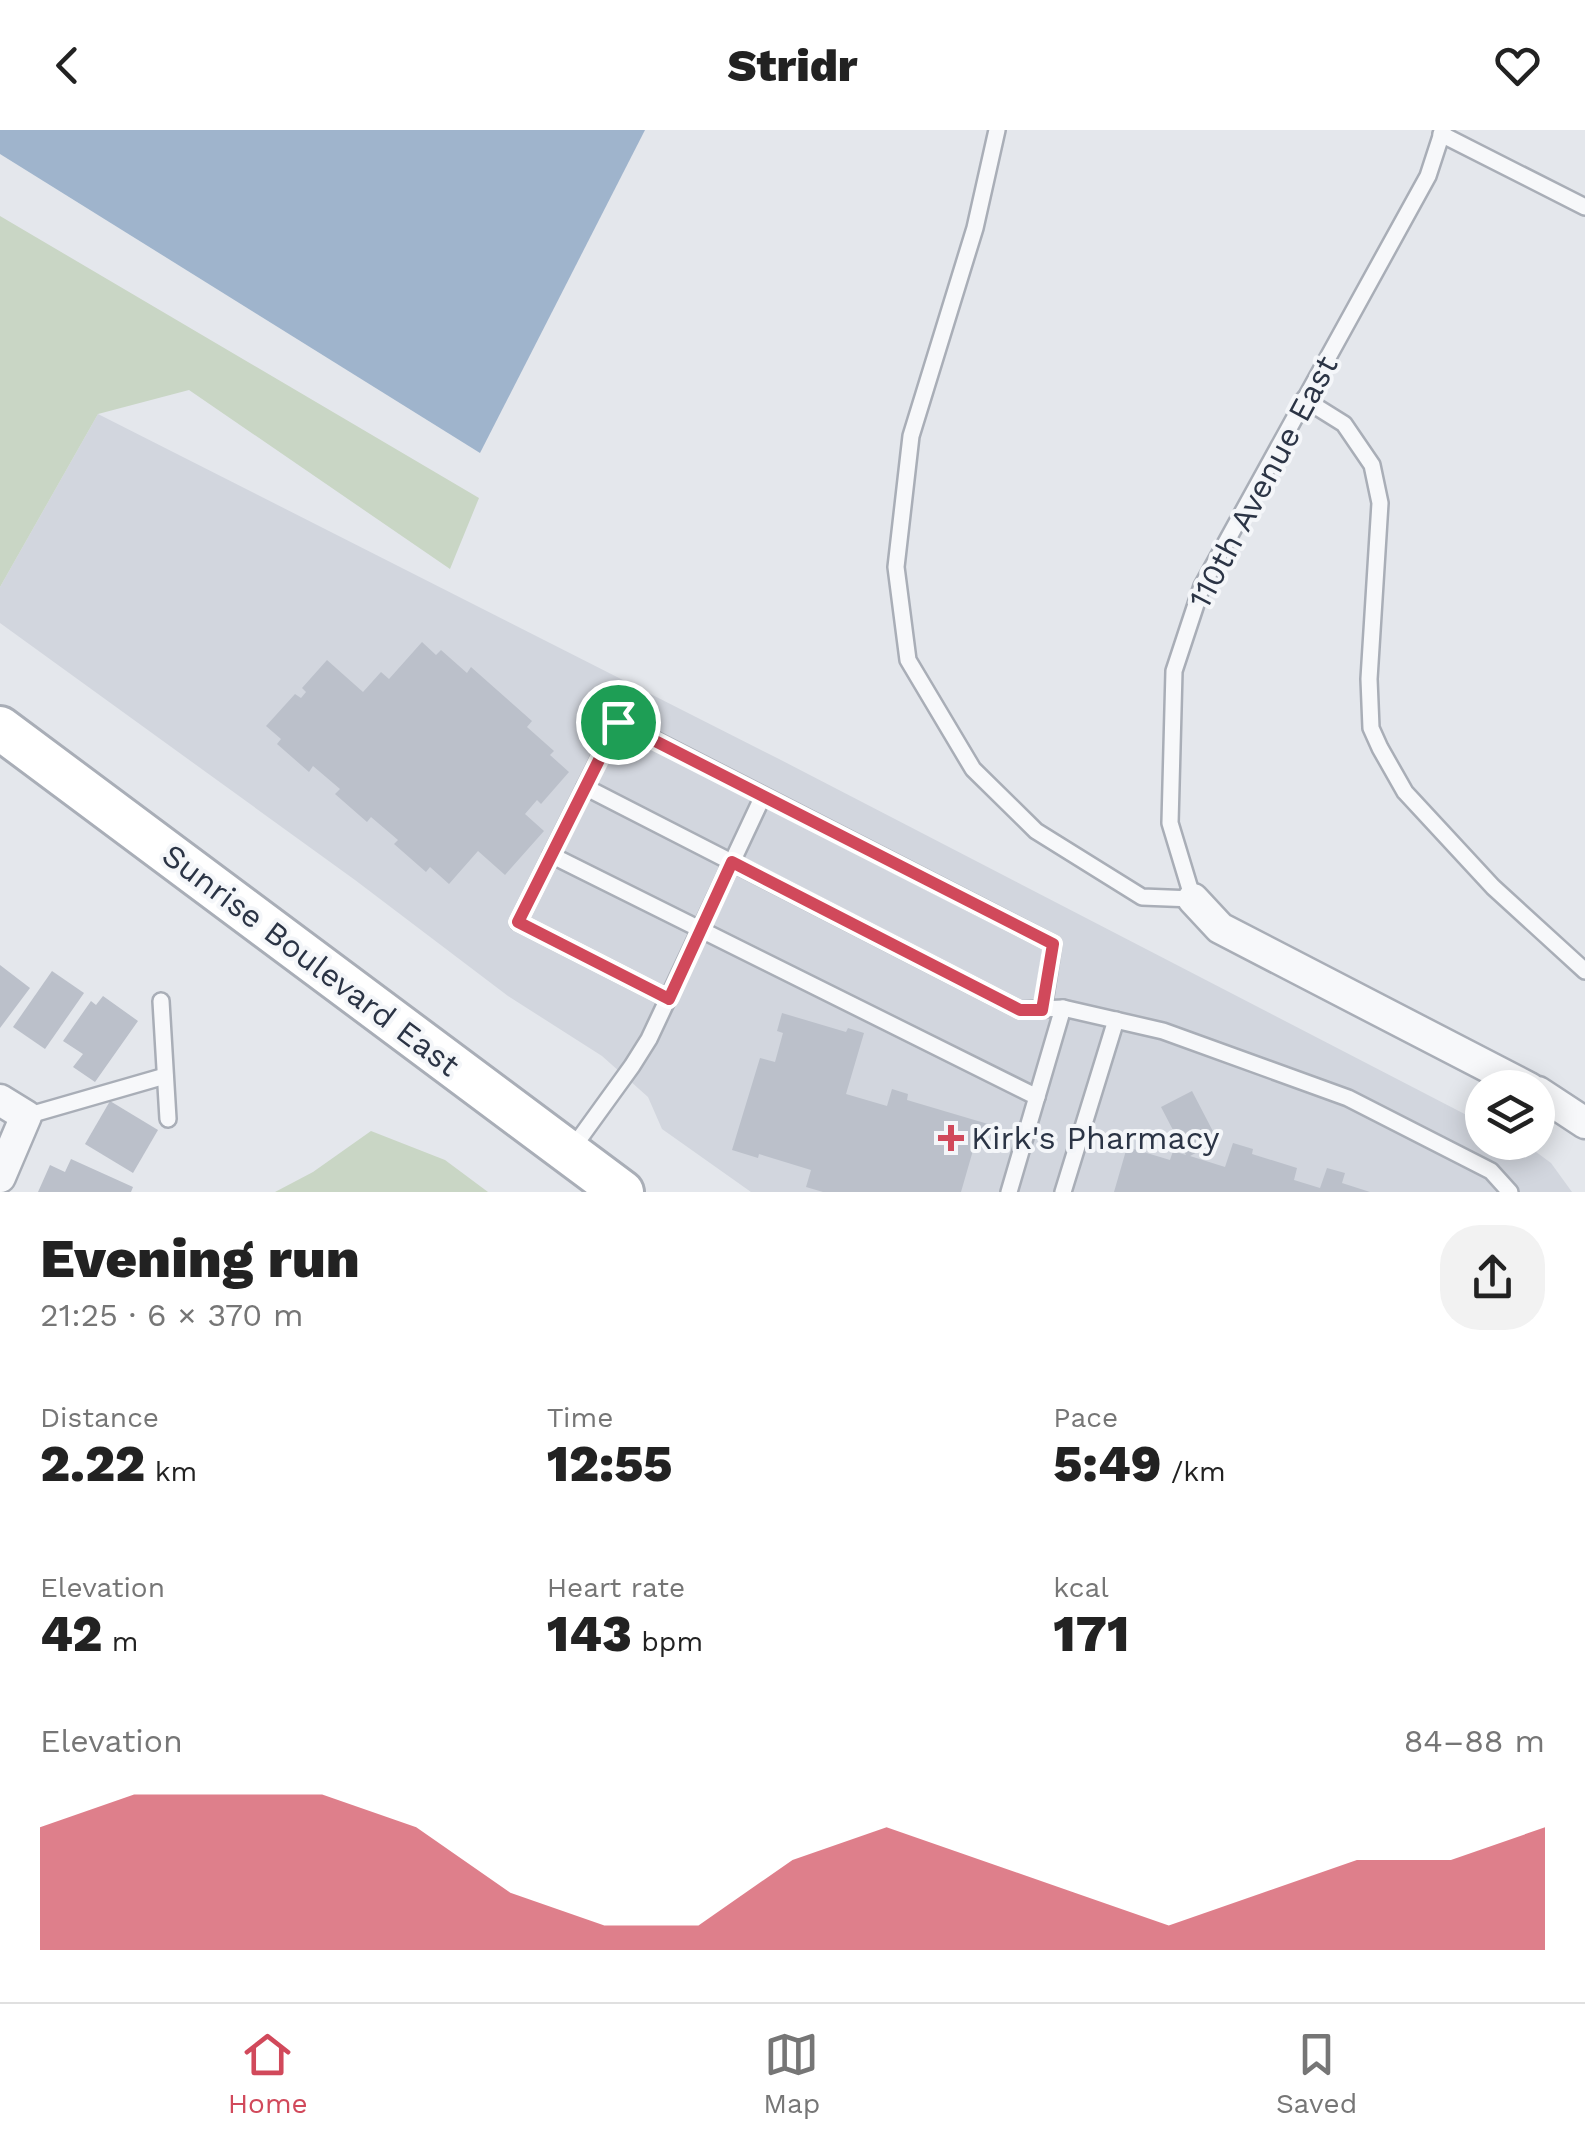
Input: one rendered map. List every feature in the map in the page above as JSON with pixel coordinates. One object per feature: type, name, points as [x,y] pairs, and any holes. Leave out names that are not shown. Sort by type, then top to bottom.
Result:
[{"type":"main road","name":"Sunrise Boulevard East","points":[[0,728],[622,1192]]},
{"type":"street","name":"110th Avenue East","points":[[1194,899],[1220,928],[1494,1070]]},
{"type":"street","points":[[1555,1101],[1585,1122]]},
{"type":"street","points":[[0,1177],[13,1108]]},
{"type":"lane","points":[[997,130],[975,228],[911,436],[896,567],[908,660],[973,769],[1036,831],[1142,897],[1194,899]]},
{"type":"lane","points":[[1442,132],[1585,208]]},
{"type":"lane","name":"110th Avenue East","points":[[1194,899],[1170,824],[1174,671],[1202,586],[1428,176],[1442,132]]},
{"type":"lane","points":[[1304,399],[1344,424],[1372,465],[1380,503],[1369,679],[1371,728],[1380,748],[1404,792],[1493,887],[1585,971]]},
{"type":"lane","points":[[669,999],[518,922],[618,722],[1053,944],[1042,1010]]},
{"type":"lane","points":[[585,786],[1020,1010],[1062,1008],[1163,1030],[1348,1098],[1491,1172],[1510,1192]]},
{"type":"lane","points":[[569,1152],[632,1066],[669,999],[763,796]]},
{"type":"lane","points":[[551,855],[1037,1097]]},
{"type":"lane","points":[[161,1001],[168,1120]]},
{"type":"lane","points":[[1010,1192],[1062,1008]]},
{"type":"lane","points":[[1063,1192],[1116,1020]]},
{"type":"lane","points":[[13,1108],[165,1076]]},
{"type":"shaded area","points":[[98,414],[779,759],[1465,1114],[1465,1160],[1547,1160],[1572,1192],[751,1192],[662,1129],[648,1097],[602,1056],[508,996],[0,623],[0,587]]},
{"type":"green space","points":[[0,216],[479,498],[450,569],[189,390],[98,414],[0,587]]},
{"type":"green space","points":[[371,1131],[445,1160],[488,1192],[275,1192],[313,1172]]},
{"type":"water","points":[[0,130],[645,130],[480,453],[0,154]]},
{"type":"building","points":[[422,642],[436,655],[441,650],[467,673],[471,667],[532,721],[527,727],[554,751],[550,755],[569,772],[541,804],[537,800],[525,814],[544,831],[505,875],[478,851],[449,884],[430,867],[426,872],[394,844],[398,840],[371,817],[367,822],[335,794],[340,789],[313,766],[309,772],[277,744],[281,739],[266,726],[295,694],[301,698],[306,692],[302,688],[327,660],[363,692],[381,672],[389,679]]},
{"type":"building","points":[[0,965],[30,988],[0,1028]]},
{"type":"building","points":[[52,971],[84,993],[45,1049],[13,1027]]},
{"type":"building","points":[[103,996],[138,1021],[95,1082],[73,1067],[83,1054],[63,1041],[91,1001],[96,1005]]},
{"type":"building","points":[[782,1013],[846,1032],[848,1028],[864,1033],[846,1094],[887,1106],[892,1089],[908,1094],[907,1100],[988,1124],[982,1142],[976,1140],[961,1192],[823,1192],[806,1187],[811,1170],[732,1150],[760,1058],[775,1062],[783,1033],[777,1031]]},
{"type":"building","points":[[1192,1091],[1218,1141],[1190,1156],[1225,1167],[1233,1143],[1253,1149],[1252,1154],[1297,1168],[1294,1180],[1320,1188],[1327,1168],[1345,1173],[1342,1183],[1370,1192],[1114,1192],[1127,1147],[1170,1160],[1173,1151],[1186,1155],[1161,1107]]},
{"type":"building","points":[[110,1101],[158,1130],[133,1173],[85,1144]]},
{"type":"building","points":[[71,1159],[133,1187],[131,1192],[38,1192],[50,1165],[65,1172]]},
{"type":"place","name":"Kirk's Pharmacy","points":[[951,1138]]},
{"type":"route","points":[[618,722],[1053,944],[1042,1010],[1020,1010],[732,862],[669,999],[518,922],[618,722]]}]
